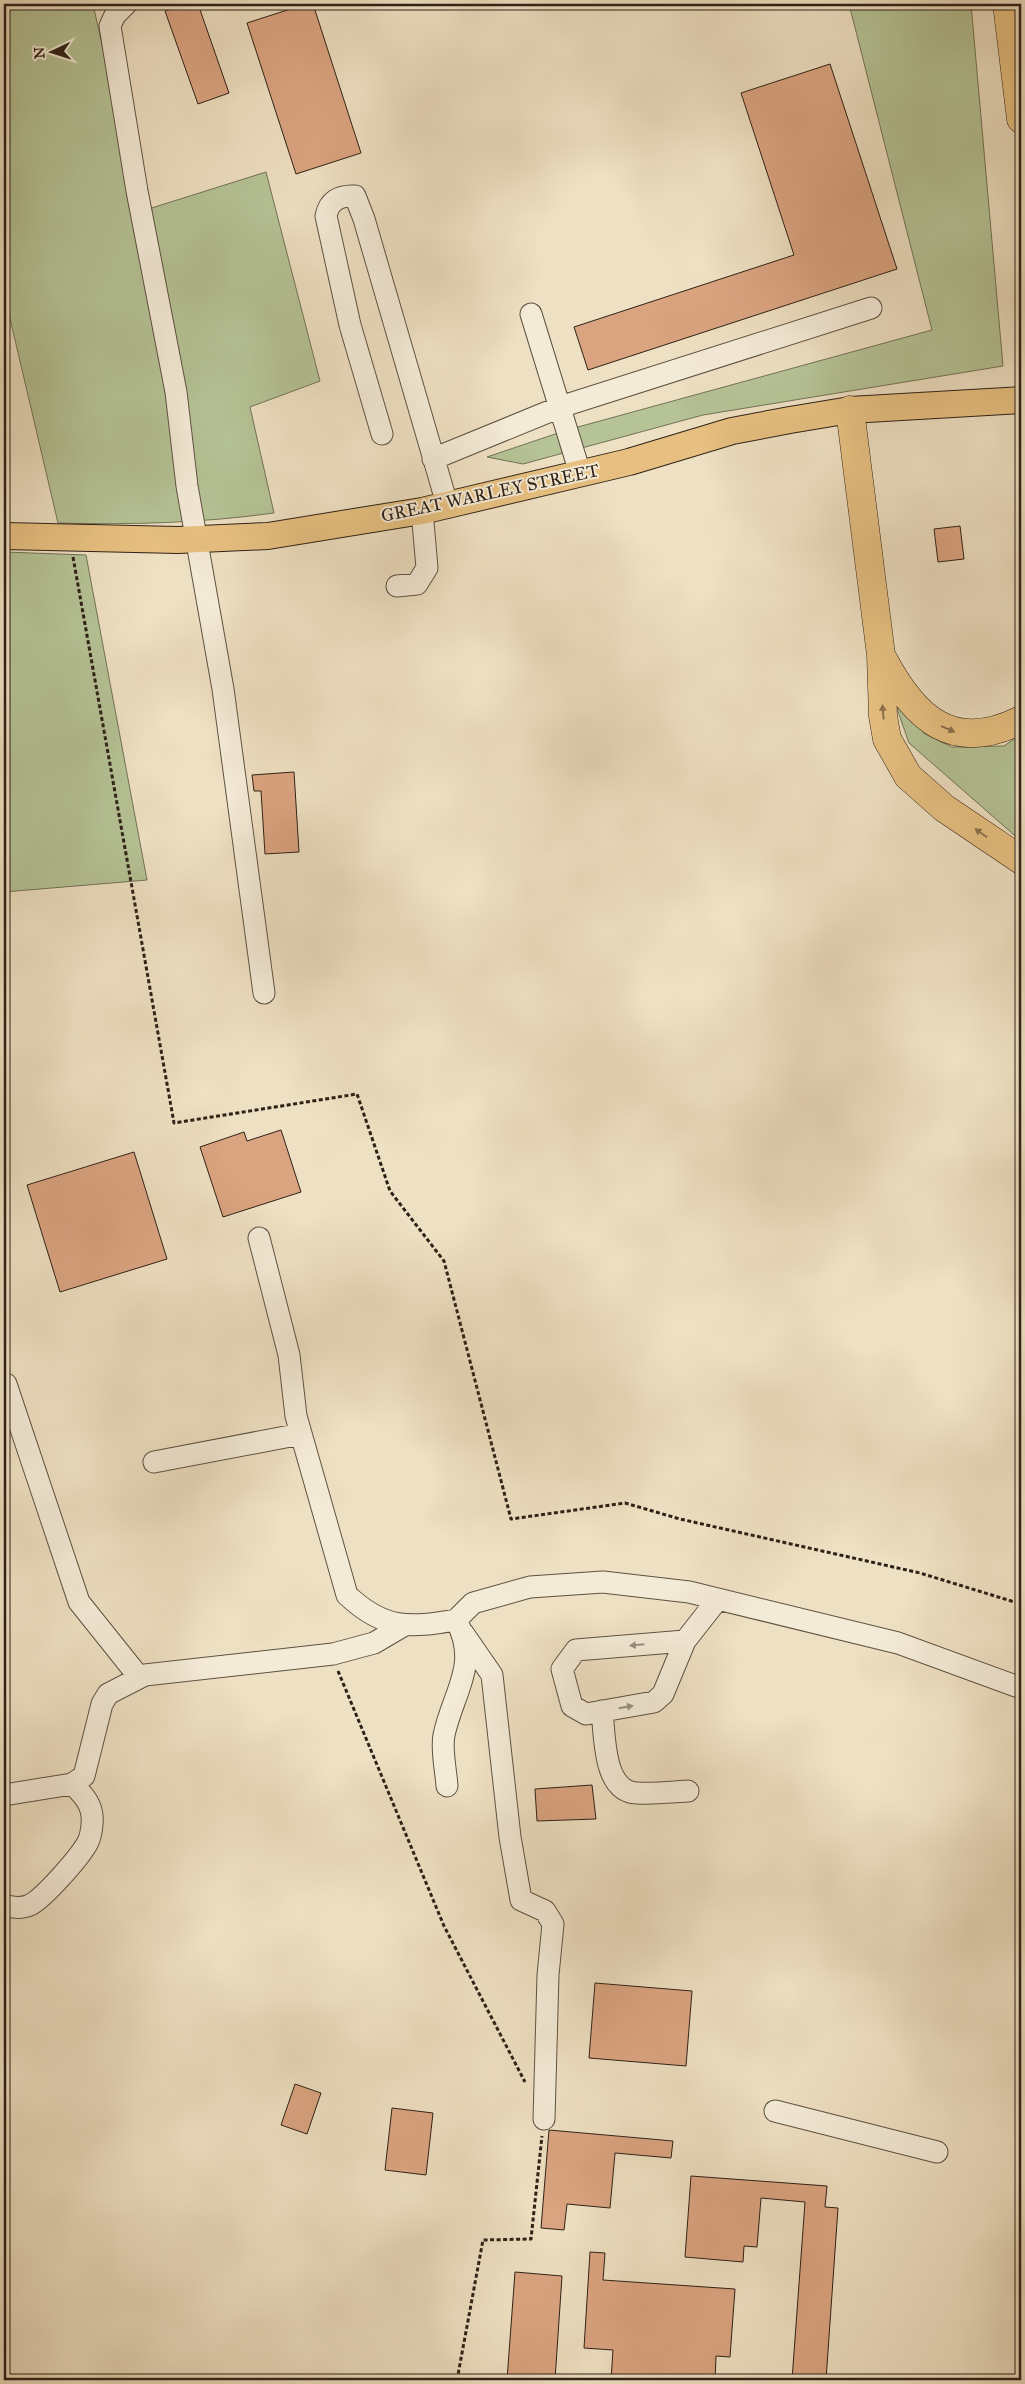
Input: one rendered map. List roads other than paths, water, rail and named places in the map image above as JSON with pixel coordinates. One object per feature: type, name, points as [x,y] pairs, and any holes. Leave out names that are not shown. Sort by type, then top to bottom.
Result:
[{"type":"highway","points":[[1007,4],[1021,119]]},
{"type":"highway","points":[[850,410],[881,655],[883,716],[887,739],[908,776],[944,808],[1021,860]]},
{"type":"highway","points":[[881,655],[898,687],[907,698],[928,719],[952,732],[976,735],[992,732],[1021,720]]},
{"type":"main road","name":"GREAT WARLEY STREET","points":[[4,536],[196,539],[268,536],[422,511],[629,462],[732,432],[850,410],[1021,400]]},
{"type":"lane","points":[[126,4],[115,15],[110,26],[137,191],[176,392],[196,539],[222,689],[264,994]]},
{"type":"lane","points":[[382,434],[350,325],[326,216],[327,209],[335,199],[345,195],[355,196],[364,219],[447,504]]},
{"type":"lane","points":[[433,459],[560,407],[871,308]]},
{"type":"lane","points":[[531,314],[580,473]]},
{"type":"lane","points":[[397,586],[417,584],[427,568],[422,511]]},
{"type":"lane","points":[[259,1238],[289,1355],[296,1416],[347,1595],[361,1609],[382,1619],[404,1626],[460,1626]]},
{"type":"lane","points":[[6,1384],[79,1602],[139,1677]]},
{"type":"lane","points":[[154,1462],[301,1434]]},
{"type":"lane","points":[[447,1786],[443,1738],[466,1670],[460,1626],[473,1603],[530,1587],[603,1582],[689,1592],[898,1643],[1021,1688]]},
{"type":"lane","points":[[685,1641],[576,1650],[562,1669],[572,1706],[586,1714],[654,1702],[662,1694],[685,1641],[718,1599]]},
{"type":"lane","points":[[4,1795],[72,1784],[84,1776],[88,1767],[93,1736],[102,1704],[108,1694],[139,1677],[157,1672],[333,1654],[374,1643],[404,1626]]},
{"type":"lane","points":[[460,1626],[492,1674],[510,1836],[521,1900],[545,1911],[553,1924],[548,1975],[544,2119]]},
{"type":"lane","points":[[602,1711],[608,1762],[614,1778],[620,1787],[636,1794],[688,1791]]},
{"type":"lane","points":[[4,1906],[14,1908],[32,1904],[70,1866],[89,1841],[93,1823],[91,1809],[86,1798],[72,1784]]},
{"type":"lane","points":[[775,2111],[937,2152]]}]
